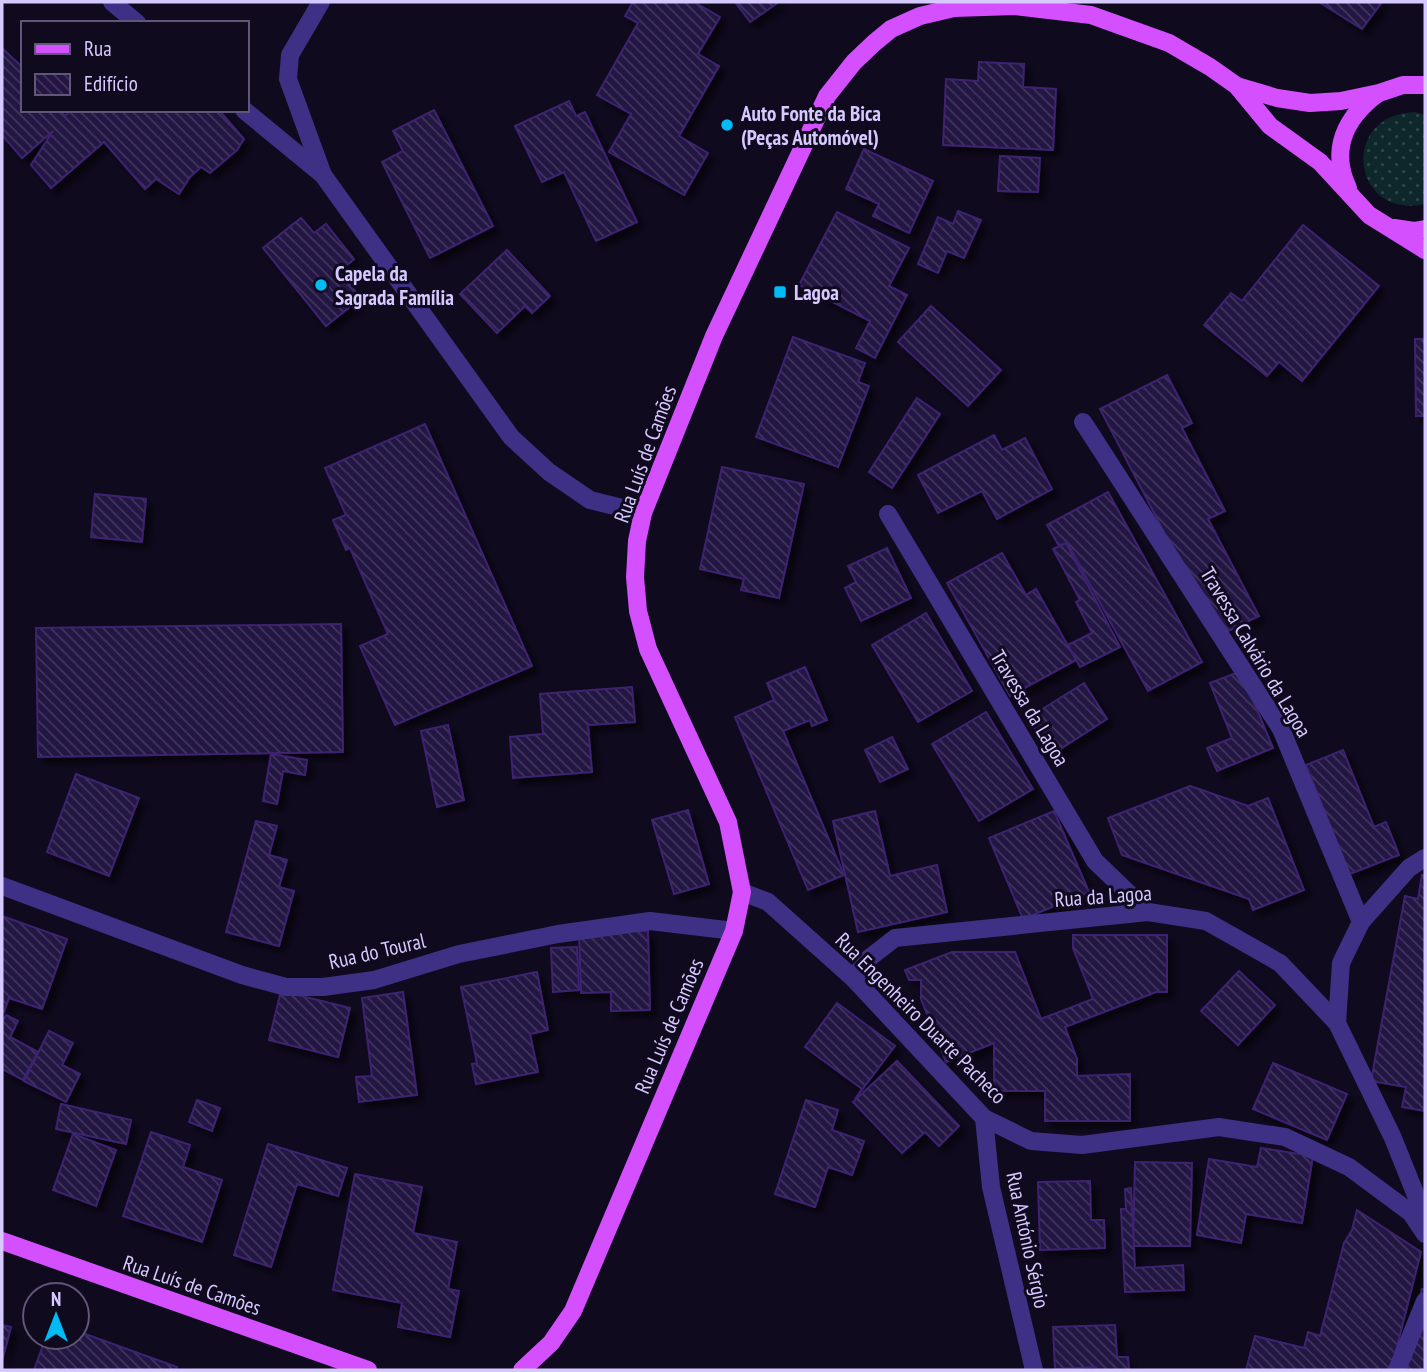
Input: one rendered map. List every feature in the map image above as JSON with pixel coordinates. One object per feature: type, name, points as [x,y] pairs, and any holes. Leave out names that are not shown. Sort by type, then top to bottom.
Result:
[{"type":"main road","name":"Rua Luís de Camões","points":[[522,1370],[551,1343],[573,1311],[734,931],[742,892],[728,822],[648,649],[638,611],[635,577],[637,541],[643,513],[714,336],[827,96],[854,62],[891,29],[920,16],[954,8],[1014,6],[1091,15],[1169,43],[1210,66],[1237,86],[1270,126],[1320,162],[1369,215],[1425,250]]},
{"type":"main road","name":"Rua Luís de Camões","points":[[1237,86],[1277,98],[1310,103],[1341,101],[1403,85],[1425,85]]},
{"type":"main road","name":"Rua Luís de Camões","points":[[1352,198],[1342,176],[1340,151],[1346,128],[1353,117],[1360,107],[1379,93]]},
{"type":"main road","points":[[1390,227],[1414,231],[1425,229]]},
{"type":"main road","name":"Rua Luís de Camões","points":[[2,1241],[368,1370]]},
{"type":"street","points":[[112,2],[135,21]]},
{"type":"street","points":[[321,2],[290,55],[288,79],[323,175]]},
{"type":"street","points":[[246,112],[323,175],[511,437],[549,472],[590,500],[643,513]]},
{"type":"street","name":"Travessa Calvário da Lagoa","points":[[1083,422],[1281,729],[1361,922]]},
{"type":"street","name":"Travessa da Lagoa","points":[[888,514],[1095,861],[1149,912]]},
{"type":"street","points":[[1425,858],[1409,868],[1361,922],[1341,963],[1337,1023],[1393,1138],[1425,1218]]},
{"type":"street","name":"Rua do Toural","points":[[2,886],[242,975],[286,987],[323,987],[374,980],[459,954],[558,934],[650,921],[734,931]]},
{"type":"street","name":"Rua Engenheiro Duarte Pacheco","points":[[742,892],[768,902],[853,978],[984,1118],[1031,1141],[1082,1145],[1219,1127],[1284,1137],[1349,1167],[1411,1213],[1425,1234]]},
{"type":"street","name":"Rua da Lagoa","points":[[853,978],[868,958],[895,938],[1149,912],[1206,921],[1280,963],[1337,1023]]},
{"type":"street","name":"Rua António Sérgio","points":[[984,1118],[991,1187],[1034,1370]]},
{"type":"street","points":[[1397,1370],[1425,1301]]},
{"type":"green space","points":[[1415,112],[1425,115],[1425,204],[1401,205],[1382,197],[1370,183],[1364,166],[1365,147],[1374,130],[1390,118]]},
{"type":"building","points":[[633,2],[694,2],[720,17],[698,54],[719,66],[679,136],[708,153],[684,195],[609,152],[631,114],[597,95],[638,23],[625,16]]},
{"type":"building","points":[[735,2],[779,2],[750,22]]},
{"type":"building","points":[[1319,2],[1382,2],[1362,29]]},
{"type":"building","points":[[2,48],[21,66],[21,112],[62,112],[65,116],[69,112],[221,112],[244,139],[237,150],[210,173],[201,167],[190,177],[179,194],[156,179],[145,189],[104,142],[51,188],[31,165],[53,131],[22,158],[2,135]]},
{"type":"building","points":[[979,62],[1024,64],[1023,87],[1056,89],[1053,150],[943,145],[946,79],[978,81]]},
{"type":"building","points":[[569,101],[576,116],[585,112],[637,222],[596,241],[564,172],[542,182],[515,126]]},
{"type":"building","points":[[434,110],[493,226],[430,258],[382,162],[403,151],[393,131]]},
{"type":"building","points":[[864,149],[933,181],[909,233],[873,216],[879,204],[846,189]]},
{"type":"building","points":[[1000,156],[1040,158],[1038,192],[998,191]]},
{"type":"building","points":[[958,211],[981,220],[964,258],[947,251],[938,273],[918,264],[938,217],[953,224]]},
{"type":"building","points":[[837,212],[909,248],[889,286],[907,295],[875,358],[856,348],[870,321],[799,285]]},
{"type":"building","name":"Capela da Sagrada Família","points":[[301,218],[314,233],[326,224],[354,259],[339,272],[361,298],[326,326],[263,248]]},
{"type":"building","points":[[1303,225],[1379,286],[1302,381],[1279,362],[1267,376],[1204,325],[1231,293],[1242,301]]},
{"type":"building","points":[[507,250],[550,296],[532,313],[525,306],[497,333],[460,294]]},
{"type":"building","points":[[931,306],[1001,370],[968,406],[898,342]]},
{"type":"building","points":[[793,337],[865,363],[858,382],[869,386],[838,467],[756,437]]},
{"type":"building","points":[[1415,339],[1425,339],[1425,416],[1416,416]]},
{"type":"building","points":[[1167,375],[1192,423],[1182,428],[1225,511],[1208,519],[1259,616],[1218,636],[1100,409]]},
{"type":"building","points":[[917,398],[940,414],[892,488],[869,472]]},
{"type":"building","points":[[425,424],[532,666],[395,725],[360,646],[388,634],[350,548],[346,550],[333,520],[346,515],[325,468]]},
{"type":"building","points":[[994,435],[1002,450],[1025,438],[1052,489],[997,519],[982,491],[938,513],[918,475]]},
{"type":"building","points":[[722,467],[804,484],[779,598],[741,590],[744,579],[700,569]]},
{"type":"building","points":[[1108,492],[1202,662],[1148,691],[1067,542],[1059,546],[1047,525]]},
{"type":"building","points":[[95,494],[146,499],[142,542],[91,537]]},
{"type":"building","points":[[1066,543],[1120,647],[1080,667],[1068,645],[1092,633],[1076,602],[1080,600],[1053,549]]},
{"type":"building","points":[[887,548],[911,598],[861,621],[845,588],[856,582],[848,566]]},
{"type":"building","points":[[1002,553],[1026,595],[1036,589],[1076,660],[1010,696],[947,583]]},
{"type":"building","points":[[926,613],[972,691],[918,722],[872,645]]},
{"type":"building","points":[[341,624],[343,752],[38,757],[36,628]]},
{"type":"building","points":[[805,667],[827,720],[812,726],[810,720],[783,731],[844,875],[808,890],[735,717],[774,700],[767,683]]},
{"type":"building","points":[[1241,671],[1273,748],[1217,771],[1207,748],[1232,738],[1210,683]]},
{"type":"building","points":[[1084,683],[1107,719],[1051,755],[1028,718]]},
{"type":"building","points":[[632,687],[635,722],[588,725],[592,772],[513,778],[510,737],[543,734],[540,694]]},
{"type":"building","points":[[986,712],[1033,789],[979,821],[932,744]]},
{"type":"building","points":[[448,725],[464,800],[437,807],[421,731]]},
{"type":"building","points":[[892,737],[908,769],[880,782],[865,750]]},
{"type":"building","points":[[1343,750],[1374,827],[1386,822],[1399,855],[1350,874],[1306,765]]},
{"type":"building","points":[[271,754],[307,760],[305,775],[283,771],[277,804],[263,801]]},
{"type":"building","points":[[76,774],[139,798],[109,876],[47,852]]},
{"type":"building","points":[[1190,786],[1248,806],[1268,798],[1304,890],[1253,910],[1249,899],[1122,855],[1108,818]]},
{"type":"building","points":[[688,810],[709,884],[674,894],[652,820]]},
{"type":"building","points":[[875,811],[890,876],[937,865],[947,912],[858,932],[833,821]]},
{"type":"building","points":[[1054,811],[1089,892],[1023,919],[989,838]]},
{"type":"building","points":[[256,821],[277,826],[269,855],[287,860],[279,887],[294,891],[279,946],[226,932]]},
{"type":"building","points":[[1422,875],[1425,875],[1425,1111],[1402,1107],[1406,1087],[1371,1081],[1405,896],[1418,899]]},
{"type":"building","points":[[2,916],[67,939],[42,1009],[9,998],[4,1012],[2,1011]]},
{"type":"building","points":[[648,931],[650,1010],[611,1011],[611,992],[581,993],[579,932]]},
{"type":"building","points":[[1073,935],[1167,935],[1167,992],[1156,992],[1065,1027],[1077,1059],[1077,1076],[1130,1074],[1130,1121],[1045,1121],[1045,1091],[994,1091],[994,1043],[946,1062],[921,999],[921,980],[909,980],[905,970],[952,952],[1015,952],[1041,1019],[1093,999],[1073,948]]},
{"type":"building","points":[[577,947],[579,990],[553,992],[551,948]]},
{"type":"building","points":[[1239,971],[1275,1005],[1238,1045],[1201,1011]]},
{"type":"building","points":[[537,972],[548,1030],[530,1034],[538,1072],[476,1084],[472,1064],[477,1063],[461,987]]},
{"type":"building","points":[[281,991],[350,1008],[338,1057],[269,1040]]},
{"type":"building","points":[[403,992],[417,1095],[359,1102],[356,1077],[372,1076],[362,998]]},
{"type":"building","points":[[837,1003],[895,1046],[855,1099],[862,1089],[805,1047]]},
{"type":"building","points":[[6,1015],[18,1021],[10,1037],[38,1052],[23,1080],[2,1069],[2,1022]]},
{"type":"building","points":[[49,1031],[73,1043],[62,1065],[80,1074],[66,1102],[24,1081]]},
{"type":"building","points":[[897,1061],[959,1126],[939,1146],[925,1132],[902,1153],[853,1102]]},
{"type":"building","points":[[1273,1063],[1347,1094],[1327,1140],[1253,1109]]},
{"type":"building","points":[[197,1100],[220,1108],[212,1131],[189,1122]]},
{"type":"building","points":[[806,1100],[838,1110],[832,1130],[864,1141],[852,1175],[828,1167],[815,1207],[775,1194]]},
{"type":"building","points":[[61,1104],[131,1120],[126,1144],[56,1129]]},
{"type":"building","points":[[151,1132],[190,1145],[183,1167],[222,1180],[202,1242],[123,1216]]},
{"type":"building","points":[[73,1134],[116,1150],[96,1206],[53,1190]]},
{"type":"building","points":[[268,1144],[347,1168],[338,1196],[297,1184],[271,1267],[234,1255]]},
{"type":"building","points":[[1261,1148],[1313,1156],[1302,1223],[1246,1214],[1241,1243],[1197,1235],[1209,1159],[1257,1167]]},
{"type":"building","points":[[1135,1162],[1192,1163],[1190,1246],[1133,1246]]},
{"type":"building","points":[[355,1174],[422,1187],[413,1233],[457,1242],[448,1289],[459,1291],[450,1337],[398,1327],[402,1303],[333,1290]]},
{"type":"building","points":[[1090,1181],[1091,1220],[1104,1220],[1105,1248],[1040,1250],[1038,1182]]},
{"type":"building","points":[[1131,1188],[1135,1268],[1183,1265],[1184,1290],[1125,1292],[1121,1209],[1126,1209],[1125,1189]]},
{"type":"building","points":[[1357,1210],[1421,1252],[1391,1370],[1246,1370],[1255,1336],[1304,1348],[1308,1332],[1320,1336],[1344,1243],[1352,1230]]},
{"type":"building","points":[[1422,1289],[1425,1290],[1425,1370],[1401,1370]]},
{"type":"building","points":[[2,1325],[11,1327],[2,1361]]},
{"type":"building","points":[[1115,1325],[1117,1357],[1128,1357],[1129,1370],[1096,1370],[1096,1367],[1055,1369],[1053,1327]]},
{"type":"building","points":[[91,1336],[177,1367],[175,1370],[34,1370],[41,1351],[91,1351]]},
{"type":"place","name":"Auto Fonte da Bica (Peças Automóvel)","points":[[727,125]]},
{"type":"place","name":"Capela da Sagrada Família","points":[[321,285]]},
{"type":"place","name":"Lagoa","points":[[780,292]]}]
